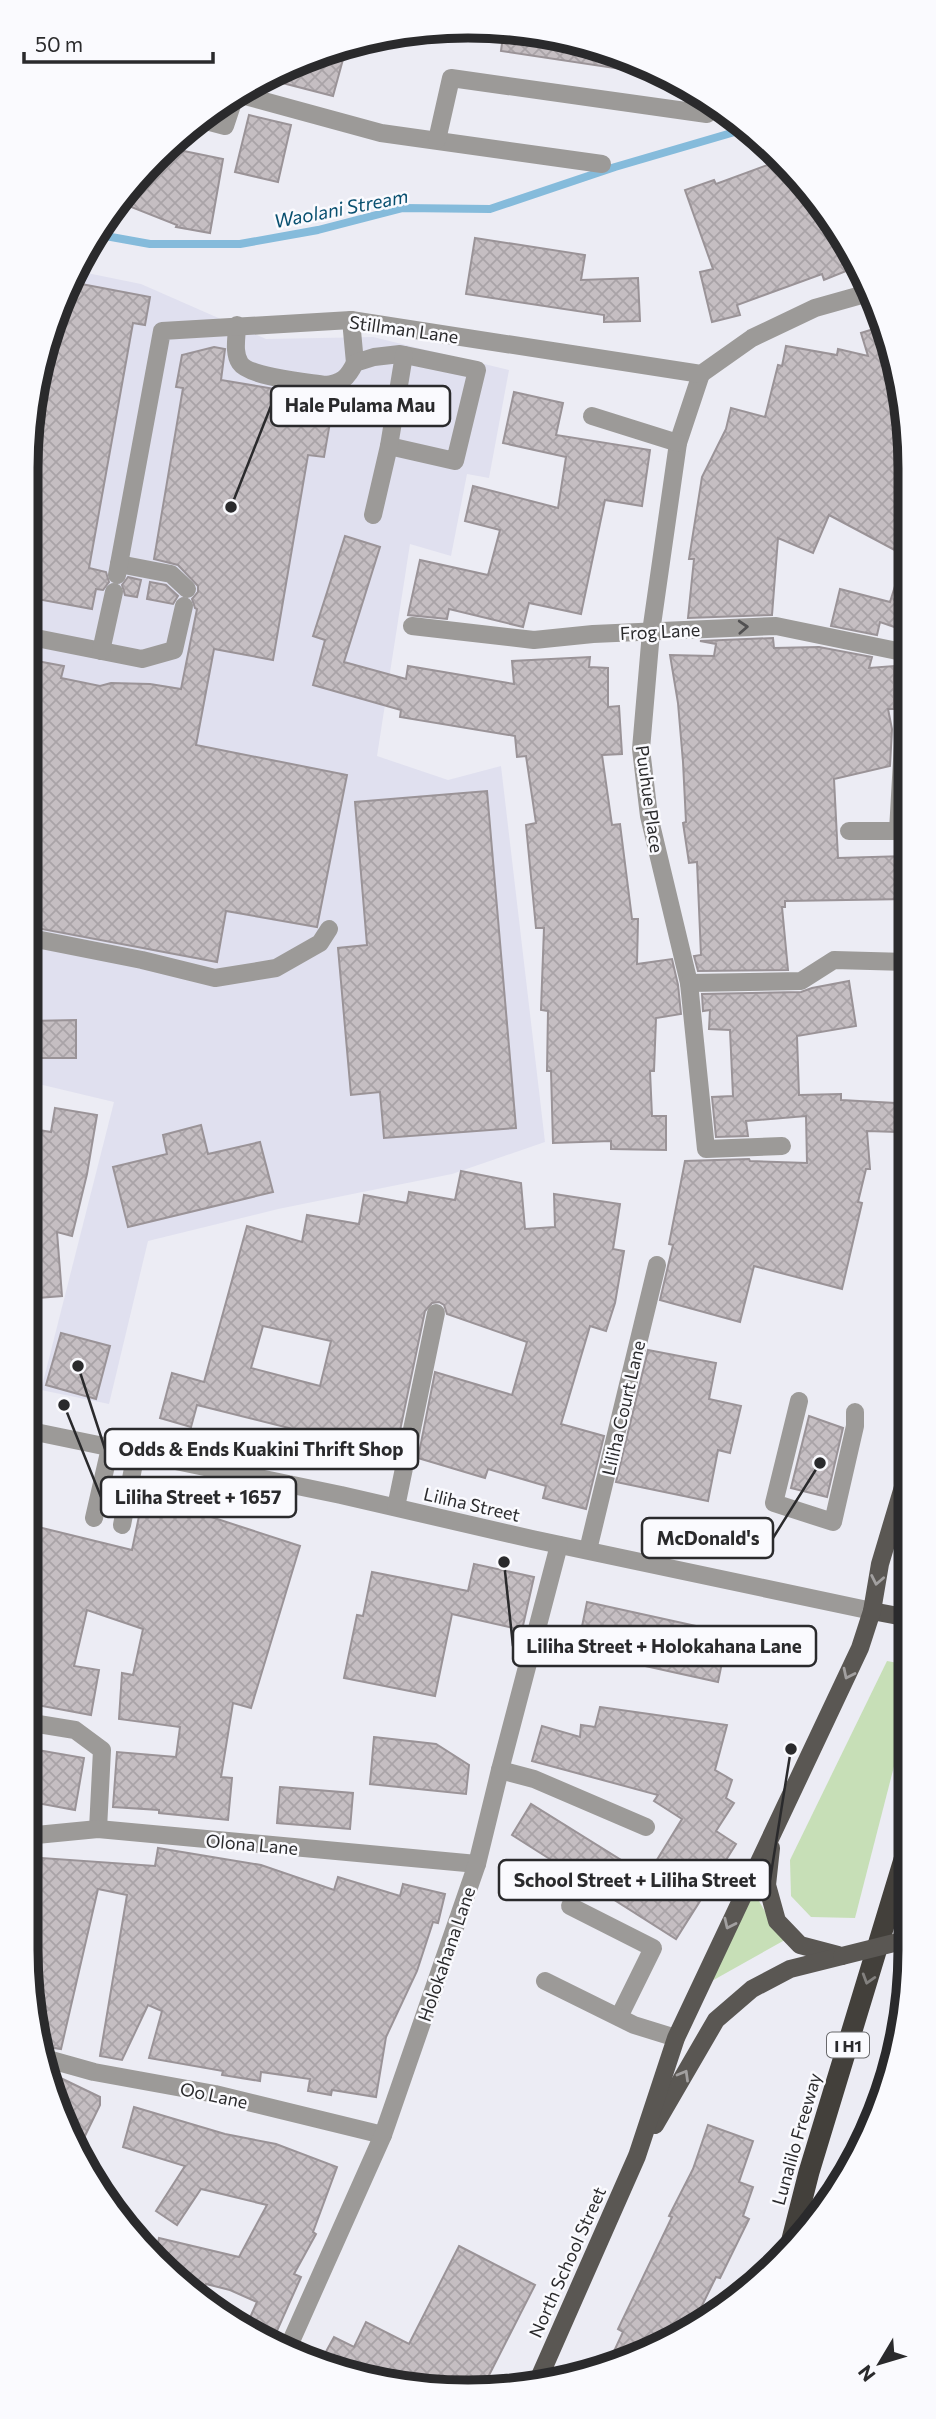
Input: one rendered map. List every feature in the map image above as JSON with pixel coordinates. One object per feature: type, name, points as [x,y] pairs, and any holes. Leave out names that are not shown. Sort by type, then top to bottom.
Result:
[{"type":"highway","name":"Lunalilo Freeway","points":[[794,2230],[809,2172],[898,1879]]},
{"type":"main road","name":"North School Street","points":[[541,2374],[637,2156],[676,2038],[860,1648],[872,1611],[880,1564],[898,1504]]},
{"type":"main road","name":"Liliha Street","points":[[872,1611],[898,1616]]},
{"type":"main road","points":[[776,1824],[768,1861],[767,1885],[777,1921],[800,1945],[842,1956]]},
{"type":"main road","name":"North School Street","points":[[637,2156],[716,2020],[752,1989],[790,1969],[898,1942]]},
{"type":"street","points":[[437,140],[451,78],[707,114]]},
{"type":"street","points":[[249,98],[381,133],[602,164]]},
{"type":"street","points":[[213,123],[225,126],[231,110]]},
{"type":"street","points":[[701,374],[752,338],[815,308],[861,295]]},
{"type":"street","points":[[237,325],[236,354],[241,366],[253,372],[325,385],[335,384],[348,377],[355,363],[351,320]]},
{"type":"street","name":"Stillman Lane","points":[[101,651],[162,331],[351,320],[701,374]]},
{"type":"street","points":[[355,363],[374,357],[404,355],[477,370],[455,461],[389,446]]},
{"type":"street","points":[[373,515],[389,446],[404,355]]},
{"type":"street","name":"Puuhue Place","points":[[701,374],[678,443],[651,632],[641,749],[649,816],[689,983],[706,1149],[782,1146]]},
{"type":"street","points":[[592,416],[678,443]]},
{"type":"street","points":[[38,638],[142,659],[174,650],[186,597],[171,574],[117,577]]},
{"type":"street","name":"Frog Lane","points":[[412,626],[534,640],[776,626],[898,651]]},
{"type":"street","points":[[849,831],[898,831]]},
{"type":"street","points":[[38,939],[215,978],[276,968],[320,943],[330,929]]},
{"type":"street","points":[[689,983],[801,981],[834,960],[898,962]]},
{"type":"street","name":"Liliha Court Lane","points":[[588,1550],[657,1265]]},
{"type":"street","points":[[396,1507],[436,1313]]},
{"type":"street","points":[[799,1401],[774,1503],[833,1522],[855,1426],[855,1412]]},
{"type":"street","name":"Liliha Street","points":[[38,1433],[396,1507],[559,1545],[872,1611]]},
{"type":"street","points":[[94,1518],[110,1448]]},
{"type":"street","points":[[122,1525],[136,1453]]},
{"type":"street","name":"Holokahana Lane","points":[[291,2342],[383,2135],[477,1864],[559,1545]]},
{"type":"street","points":[[38,1724],[75,1730],[102,1750],[98,1829]]},
{"type":"street","points":[[500,1770],[534,1779],[646,1827]]},
{"type":"street","name":"Olona Lane","points":[[38,1835],[98,1829],[477,1864]]},
{"type":"street","points":[[570,1906],[653,1948],[619,2017]]},
{"type":"street","points":[[545,1980],[634,2025],[676,2038]]},
{"type":"street","name":"Oo Lane","points":[[53,2060],[94,2072],[215,2094],[383,2135]]},
{"type":"shaded area","points":[[86,273],[141,284],[266,339],[373,337],[509,370],[489,478],[467,474],[451,556],[410,544],[377,756],[448,780],[501,766],[545,1142],[452,1174],[278,1209],[148,1241],[109,1404],[41,1390],[114,1102],[38,1084],[39,440],[53,357],[71,304]]},
{"type":"green space","points":[[887,1661],[898,1663],[898,1751],[855,1918],[811,1917],[791,1896],[790,1860]]},
{"type":"green space","points":[[752,1889],[770,1920],[792,1936],[710,1982]]},
{"type":"building","points":[[503,40],[524,42],[579,53],[631,71],[501,51]]},
{"type":"building","points":[[344,57],[333,96],[280,82]]},
{"type":"building","points":[[249,115],[291,125],[278,182],[235,172]]},
{"type":"building","points":[[179,150],[223,159],[210,233],[176,227],[177,225],[128,206]]},
{"type":"building","points":[[771,164],[825,229],[849,270],[824,280],[822,274],[737,305],[740,315],[712,322],[700,272],[713,269],[685,190],[714,180],[716,184]]},
{"type":"building","points":[[475,238],[585,255],[581,280],[638,278],[640,321],[604,322],[604,315],[466,294]]},
{"type":"building","points":[[80,284],[150,297],[145,325],[133,323],[89,568],[106,572],[109,582],[103,590],[96,589],[92,609],[38,599],[38,468],[42,412],[61,330]]},
{"type":"building","points":[[875,329],[894,412],[898,468],[898,552],[829,515],[813,553],[778,538],[772,615],[688,618],[694,559],[689,559],[702,477],[726,429],[731,408],[765,417],[778,365],[782,366],[786,346],[837,355],[838,349],[868,356],[861,333]]},
{"type":"building","points":[[214,347],[225,349],[221,380],[334,399],[324,457],[308,455],[273,660],[214,649],[196,745],[347,775],[317,927],[226,911],[217,962],[38,928],[38,661],[64,666],[61,678],[100,686],[111,683],[150,684],[181,689],[197,609],[192,599],[198,592],[198,586],[178,565],[154,559],[183,388],[176,387],[182,355]]},
{"type":"building","points":[[514,392],[563,403],[556,435],[650,450],[642,506],[605,500],[581,614],[529,603],[523,627],[449,609],[447,619],[408,615],[420,560],[488,575],[500,530],[465,521],[473,486],[558,508],[566,457],[503,443]]},
{"type":"building","points":[[345,536],[380,547],[344,662],[406,679],[408,666],[514,684],[512,661],[590,657],[589,667],[608,668],[608,707],[619,706],[622,754],[602,755],[612,825],[620,824],[632,919],[638,919],[637,964],[672,959],[678,985],[681,1014],[656,1018],[654,1071],[650,1071],[652,1116],[666,1116],[666,1150],[611,1149],[611,1141],[553,1143],[551,1071],[547,1071],[548,1011],[541,1010],[544,928],[536,928],[526,825],[536,823],[526,756],[517,757],[515,736],[400,717],[401,710],[313,685],[325,640],[313,636]]},
{"type":"building","points":[[128,577],[141,580],[137,597],[125,595],[122,585]]},
{"type":"building","points":[[898,577],[898,628],[880,622],[877,635],[831,626],[840,589],[890,602]]},
{"type":"building","points":[[150,582],[166,585],[178,596],[173,604],[147,599]]},
{"type":"building","points":[[773,638],[774,648],[819,647],[872,657],[869,668],[894,666],[894,709],[888,709],[892,729],[890,766],[834,779],[838,858],[898,856],[898,899],[785,901],[785,907],[782,907],[788,970],[698,971],[694,956],[701,955],[697,862],[689,863],[683,823],[686,822],[683,762],[678,703],[670,655],[714,656],[716,644],[700,641]]},
{"type":"building","points":[[487,791],[516,1128],[384,1138],[380,1092],[351,1095],[338,948],[367,945],[355,802]]},
{"type":"building","points":[[849,981],[856,1026],[797,1036],[799,1095],[841,1094],[841,1100],[895,1103],[897,1132],[867,1131],[870,1169],[866,1169],[858,1202],[862,1203],[842,1289],[754,1266],[740,1322],[660,1300],[673,1245],[669,1244],[685,1161],[749,1159],[807,1163],[806,1116],[746,1121],[748,1136],[716,1137],[712,1097],[733,1096],[730,1030],[709,1029],[710,1010],[703,1011],[702,994],[801,992]]},
{"type":"building","points":[[76,1020],[76,1058],[38,1058],[38,1021]]},
{"type":"building","points":[[55,1108],[97,1115],[87,1174],[72,1236],[57,1232],[62,1296],[38,1298],[38,1130],[51,1132]]},
{"type":"building","points":[[201,1125],[208,1154],[260,1142],[273,1192],[128,1227],[113,1167],[167,1154],[163,1135]]},
{"type":"building","points":[[461,1171],[521,1183],[525,1229],[555,1227],[554,1194],[620,1204],[613,1249],[624,1251],[615,1303],[606,1331],[590,1326],[561,1424],[604,1436],[586,1509],[543,1498],[546,1486],[488,1469],[485,1478],[418,1458],[435,1372],[512,1395],[527,1342],[447,1314],[444,1305],[439,1302],[432,1303],[425,1311],[398,1440],[349,1430],[344,1448],[308,1439],[309,1433],[197,1405],[191,1427],[160,1418],[172,1373],[204,1382],[247,1226],[302,1242],[307,1215],[359,1224],[364,1195],[407,1203],[409,1192],[455,1200]],"holes":[[[263,1326],[331,1341],[320,1386],[251,1368]]]},
{"type":"building","points":[[61,1333],[110,1346],[96,1399],[46,1385]]},
{"type":"building","points":[[648,1350],[716,1363],[709,1399],[741,1406],[730,1453],[718,1450],[708,1501],[616,1482]]},
{"type":"building","points":[[809,1416],[843,1428],[827,1497],[791,1488]]},
{"type":"building","points":[[172,1491],[205,1498],[202,1514],[300,1546],[251,1708],[233,1703],[221,1777],[232,1778],[228,1820],[159,1813],[159,1810],[113,1807],[117,1752],[176,1757],[180,1727],[119,1719],[122,1673],[133,1675],[143,1629],[87,1610],[74,1666],[99,1670],[91,1715],[38,1705],[38,1527],[132,1550],[144,1492],[171,1498]]},
{"type":"building","points":[[474,1564],[534,1577],[522,1630],[452,1614],[435,1696],[344,1678],[357,1615],[363,1616],[372,1572],[468,1591]]},
{"type":"building","points":[[587,1602],[728,1633],[718,1682],[577,1651]]},
{"type":"building","points":[[600,1707],[727,1725],[715,1770],[732,1780],[726,1798],[734,1803],[716,1831],[736,1844],[676,1939],[512,1835],[531,1804],[647,1876],[682,1819],[654,1801],[658,1795],[532,1761],[542,1726],[580,1737],[581,1725],[595,1727]]},
{"type":"building","points":[[374,1737],[436,1744],[469,1765],[466,1794],[370,1784]]},
{"type":"building","points":[[38,1750],[84,1758],[75,1810],[38,1803]]},
{"type":"building","points":[[280,1787],[353,1793],[350,1829],[277,1823]]},
{"type":"building","points":[[158,1848],[261,1865],[334,1890],[338,1877],[400,1896],[403,1884],[445,1894],[438,1923],[433,1922],[417,1971],[386,2037],[376,2097],[332,2090],[331,2095],[308,2091],[310,2079],[261,2072],[260,2081],[222,2075],[223,2071],[149,2058],[162,2011],[148,2005],[122,2060],[100,2056],[127,1895],[98,1889],[61,2049],[50,2047],[39,1979],[38,1904],[42,1858],[155,1866]]},
{"type":"building","points":[[57,2076],[100,2097],[100,2105],[83,2140]]},
{"type":"building","points":[[134,2107],[225,2134],[276,2144],[337,2167],[313,2232],[316,2234],[294,2274],[301,2277],[275,2335],[249,2320],[257,2302],[230,2290],[206,2284],[204,2290],[157,2247],[159,2238],[239,2257],[267,2205],[201,2189],[177,2225],[156,2211],[185,2166],[123,2147]]},
{"type":"building","points":[[708,2125],[753,2141],[739,2182],[753,2187],[743,2216],[749,2219],[720,2278],[716,2277],[698,2314],[658,2336],[612,2356],[623,2332],[618,2329],[693,2169]]},
{"type":"building","points":[[459,2246],[535,2285],[487,2380],[414,2377],[406,2373],[405,2376],[358,2366],[324,2356],[334,2337],[354,2347],[366,2322],[409,2344]]},
{"type":"waterway","name":"Waolani Stream","points":[[107,236],[150,244],[240,244],[318,230],[403,208],[490,209],[615,167],[735,132]]},
{"type":"place","name":"Hale Pulama Mau","points":[[231,507]]},
{"type":"place","name":"Odds & Ends Kuakini Thrift Shop","points":[[78,1366]]},
{"type":"place","name":"Liliha Street + 1657","points":[[64,1405]]},
{"type":"place","name":"McDonald's","points":[[820,1463]]},
{"type":"place","name":"Liliha Street + Holokahana Lane","points":[[504,1562]]},
{"type":"place","name":"School Street + Liliha Street","points":[[791,1749]]}]
